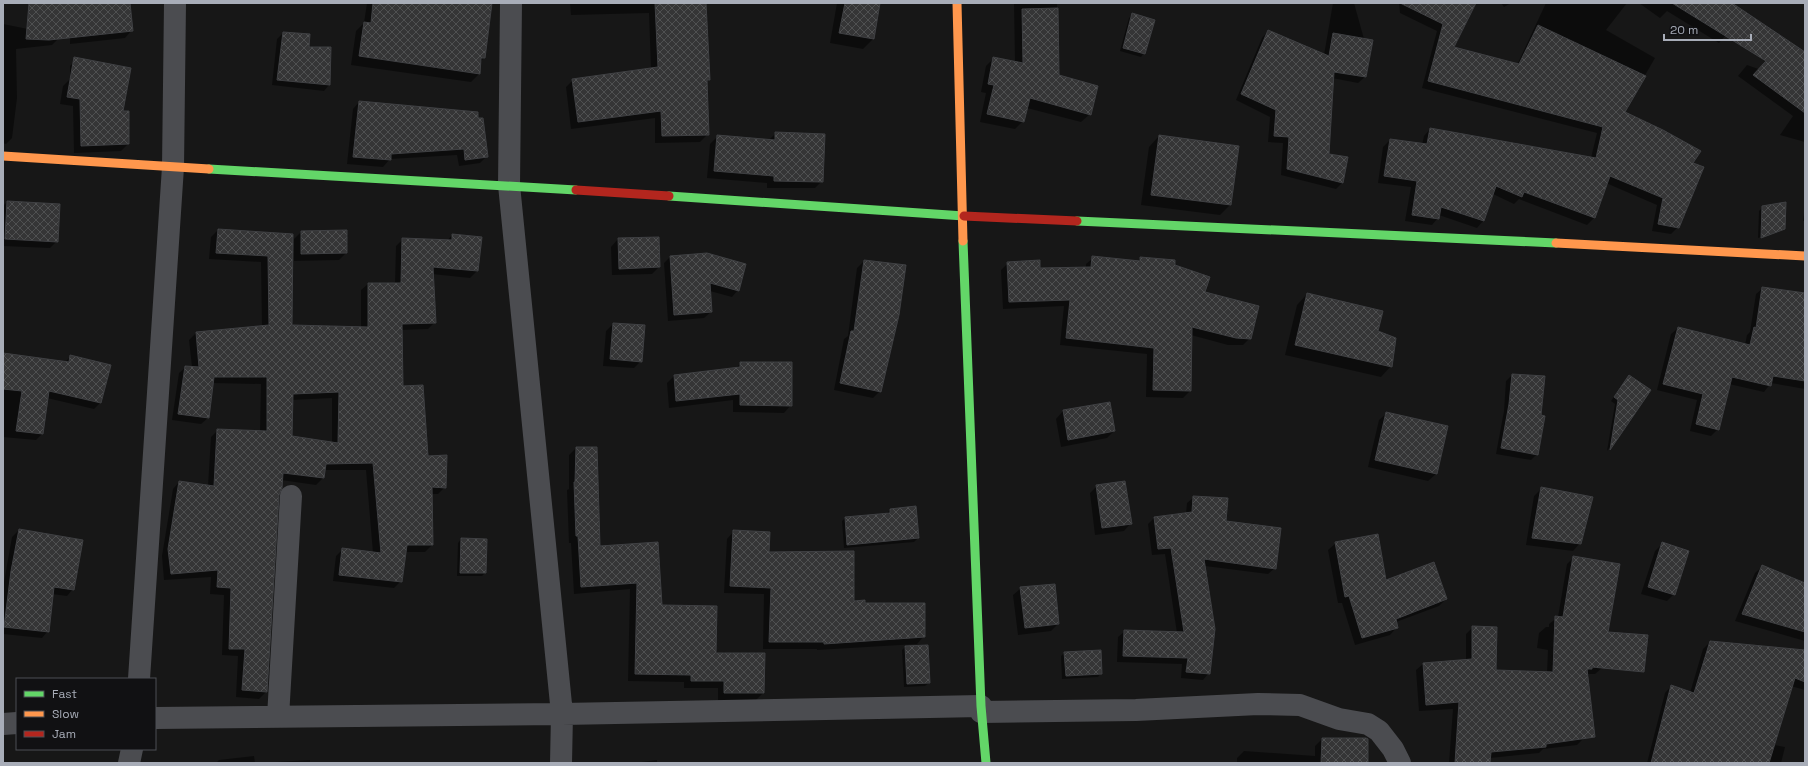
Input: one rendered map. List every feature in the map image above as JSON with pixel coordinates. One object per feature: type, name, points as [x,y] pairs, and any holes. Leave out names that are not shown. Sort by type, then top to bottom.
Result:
[{"type":"street","points":[[139,678],[173,167],[175,3]]},
{"type":"street","points":[[511,3],[509,185],[562,714],[561,763]]},
{"type":"street","points":[[957,3],[962,216],[981,709],[986,763]]},
{"type":"street","points":[[3,156],[173,167],[509,185],[962,216],[1235,227],[1805,256]]},
{"type":"street","points":[[278,717],[291,496]]},
{"type":"street","points":[[156,718],[981,709],[1136,710],[1258,704],[1300,705],[1339,719],[1368,724],[1379,731],[1393,749],[1400,763]]},
{"type":"street","points":[[3,724],[16,723]]},
{"type":"street","points":[[129,763],[132,750]]},
{"type":"building","points":[[29,3],[130,3],[133,31],[49,40],[26,39]]},
{"type":"building","points":[[373,3],[492,3],[485,58],[481,58],[480,74],[359,56],[364,22],[371,23]]},
{"type":"building","points":[[655,3],[706,3],[710,80],[707,80],[709,135],[662,136],[661,111],[578,122],[572,79],[658,67]]},
{"type":"building","points":[[845,3],[880,3],[874,39],[839,33]]},
{"type":"building","points":[[1400,3],[1476,3],[1454,47],[1519,64],[1538,25],[1646,76],[1625,112],[1663,130],[1701,151],[1693,163],[1704,167],[1679,228],[1658,224],[1663,198],[1610,176],[1595,218],[1524,192],[1522,197],[1496,186],[1484,221],[1441,207],[1439,219],[1412,215],[1417,181],[1384,176],[1390,139],[1427,144],[1430,128],[1596,158],[1603,127],[1428,81],[1443,24]]},
{"type":"building","points":[[1672,3],[1732,3],[1805,52],[1805,113],[1753,75],[1766,61]]},
{"type":"building","points":[[1058,8],[1059,75],[1098,86],[1091,115],[1030,98],[1024,122],[987,114],[994,85],[988,84],[993,57],[1023,63],[1022,9]]},
{"type":"building","points":[[1132,13],[1155,20],[1145,54],[1123,48]]},
{"type":"building","points":[[1268,30],[1329,56],[1333,33],[1373,40],[1366,77],[1334,72],[1329,154],[1348,157],[1343,183],[1287,169],[1289,137],[1274,136],[1276,110],[1241,94]]},
{"type":"building","points":[[283,32],[310,34],[309,47],[331,47],[330,85],[277,80]]},
{"type":"building","points":[[74,57],[131,68],[123,111],[129,111],[129,144],[81,146],[80,99],[67,97]]},
{"type":"building","points":[[359,101],[478,112],[478,118],[483,118],[488,157],[465,160],[464,149],[391,154],[391,160],[353,157]]},
{"type":"building","points":[[775,132],[825,134],[823,182],[774,181],[774,176],[714,171],[717,135],[775,140]]},
{"type":"building","points":[[1159,135],[1239,146],[1231,205],[1151,195]]},
{"type":"building","points":[[7,201],[60,204],[58,242],[5,239]]},
{"type":"building","points":[[1786,202],[1785,229],[1761,238],[1762,206]]},
{"type":"building","points":[[218,229],[293,234],[292,325],[368,327],[368,283],[401,283],[402,238],[452,240],[452,234],[482,237],[478,271],[433,267],[436,323],[402,324],[403,386],[423,385],[428,456],[447,455],[446,488],[432,487],[433,545],[407,545],[402,582],[339,575],[342,548],[381,553],[373,463],[326,464],[324,478],[283,473],[282,488],[279,495],[267,692],[242,690],[245,649],[229,649],[231,588],[217,587],[218,570],[171,574],[168,549],[179,481],[214,486],[217,429],[267,431],[267,377],[214,377],[209,418],[178,414],[185,366],[199,367],[196,332],[269,325],[268,256],[216,253]],"holes":[[[339,392],[338,443],[292,436],[293,394]]]},
{"type":"building","points":[[347,230],[347,253],[301,254],[301,231]]},
{"type":"building","points":[[659,237],[660,267],[619,269],[618,238]]},
{"type":"building","points":[[707,253],[746,264],[739,291],[710,283],[712,312],[674,315],[670,256]]},
{"type":"building","points":[[1092,256],[1140,261],[1140,257],[1175,260],[1175,265],[1210,277],[1205,292],[1259,306],[1251,339],[1236,338],[1192,327],[1191,391],[1153,390],[1154,348],[1066,338],[1070,300],[1009,302],[1007,262],[1040,260],[1040,268],[1091,267]]},
{"type":"building","points":[[864,260],[906,265],[899,315],[881,392],[840,383],[851,331],[854,331]]},
{"type":"building","points":[[1762,287],[1805,293],[1805,381],[1773,376],[1771,386],[1732,377],[1719,430],[1696,424],[1703,394],[1663,384],[1678,327],[1750,345],[1754,327],[1756,328]]},
{"type":"building","points":[[1307,293],[1383,311],[1378,331],[1396,338],[1392,367],[1295,345]]},
{"type":"building","points":[[613,323],[645,325],[642,362],[610,359]]},
{"type":"building","points":[[3,353],[69,362],[70,355],[111,365],[101,403],[49,391],[43,434],[16,431],[22,391],[3,389]]},
{"type":"building","points":[[740,362],[792,362],[792,406],[740,405],[740,394],[676,401],[674,375],[740,367]]},
{"type":"building","points":[[1512,374],[1545,376],[1541,415],[1545,416],[1538,455],[1501,448],[1509,404]]},
{"type":"building","points":[[1629,375],[1651,390],[1610,450],[1618,400],[1614,397]]},
{"type":"building","points":[[1110,402],[1115,431],[1068,440],[1063,410]]},
{"type":"building","points":[[1386,412],[1448,426],[1437,474],[1375,460]]},
{"type":"building","points":[[576,447],[597,447],[600,546],[658,542],[662,605],[717,606],[716,653],[765,653],[764,693],[724,693],[724,681],[691,681],[691,675],[635,674],[637,583],[581,587],[578,536],[576,536],[574,482]]},
{"type":"building","points":[[1125,481],[1132,524],[1102,528],[1096,485]]},
{"type":"building","points":[[1541,487],[1593,497],[1581,544],[1532,538]]},
{"type":"building","points":[[1193,496],[1228,498],[1226,521],[1281,528],[1276,569],[1204,559],[1215,629],[1210,674],[1186,672],[1188,658],[1123,656],[1124,630],[1184,632],[1171,548],[1158,549],[1154,517],[1192,512]]},
{"type":"building","points":[[916,506],[919,538],[847,545],[845,517],[890,513],[890,509]]},
{"type":"building","points":[[19,529],[83,540],[74,590],[54,587],[49,632],[4,627],[11,571]]},
{"type":"building","points":[[733,530],[770,532],[769,552],[854,551],[854,601],[865,600],[865,603],[925,603],[925,637],[824,644],[824,642],[769,642],[771,588],[730,586]]},
{"type":"building","points":[[1378,534],[1386,580],[1434,562],[1447,599],[1396,619],[1398,628],[1362,638],[1349,596],[1345,597],[1335,542]]},
{"type":"building","points":[[461,538],[487,539],[486,573],[460,573]]},
{"type":"building","points":[[1662,542],[1689,551],[1675,595],[1648,587]]},
{"type":"building","points":[[1573,556],[1620,564],[1608,632],[1648,635],[1644,672],[1592,667],[1592,669],[1587,669],[1595,737],[1546,744],[1546,747],[1491,752],[1490,763],[1455,763],[1459,702],[1426,705],[1423,663],[1472,659],[1472,626],[1497,627],[1496,670],[1553,672],[1555,616],[1563,617]]},
{"type":"building","points":[[1762,565],[1805,583],[1805,632],[1742,614]]},
{"type":"building","points":[[1055,584],[1059,624],[1025,628],[1020,587]]},
{"type":"building","points":[[1710,641],[1805,650],[1805,682],[1795,678],[1769,763],[1651,763],[1671,685],[1694,693]]},
{"type":"building","points":[[928,645],[930,683],[907,684],[905,646]]},
{"type":"building","points":[[1101,650],[1102,674],[1066,676],[1064,652]]},
{"type":"building","points":[[1322,738],[1368,739],[1368,763],[1321,763]]},
{"type":"traffic: fast","points":[[209,169],[576,190]]},
{"type":"traffic: fast","points":[[669,196],[964,216]]},
{"type":"traffic: fast","points":[[1077,221],[1556,243]]},
{"type":"traffic: fast","points":[[963,241],[981,706],[986,763]]},
{"type":"traffic: slow","points":[[957,3],[963,241]]},
{"type":"traffic: slow","points":[[3,156],[209,169]]},
{"type":"traffic: slow","points":[[1556,243],[1805,256]]},
{"type":"traffic: jam","points":[[576,190],[669,196]]},
{"type":"traffic: jam","points":[[964,216],[1077,221]]}]
